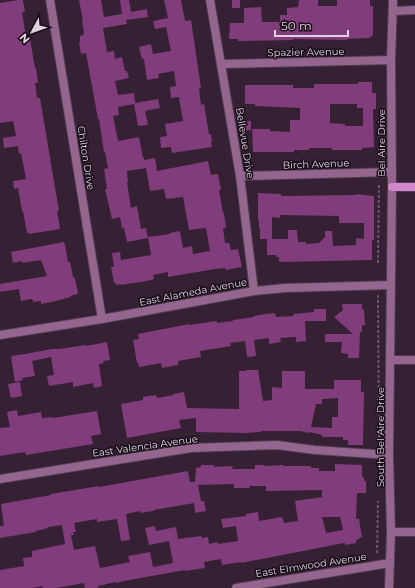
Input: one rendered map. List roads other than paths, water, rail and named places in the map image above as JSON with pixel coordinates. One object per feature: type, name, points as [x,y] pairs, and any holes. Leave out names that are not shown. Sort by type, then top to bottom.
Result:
[{"type":"street","name":"Chilton Drive","points":[[50,0],[102,319]]},
{"type":"street","name":"Bellevue Drive","points":[[210,0],[240,176],[254,291]]},
{"type":"street","name":"Bel Aire Drive","points":[[390,285],[392,187],[391,60],[393,0]]},
{"type":"street","points":[[393,10],[415,10]]},
{"type":"street","name":"Spazier Avenue","points":[[222,64],[391,60]]},
{"type":"street","name":"Birch Avenue","points":[[240,176],[392,172]]},
{"type":"street","points":[[392,187],[415,187]]},
{"type":"street","name":"East Alameda Avenue","points":[[0,335],[102,319],[254,291],[285,288],[390,285]]},
{"type":"street","name":"South Bel Aire Drive","points":[[390,285],[390,588]]},
{"type":"street","points":[[390,360],[415,360]]},
{"type":"street","name":"East Valencia Avenue","points":[[0,479],[191,448],[277,445],[315,450],[389,456]]},
{"type":"street","points":[[391,532],[415,532]]},
{"type":"street","name":"East Elmwood Avenue","points":[[236,588],[390,563]]}]
